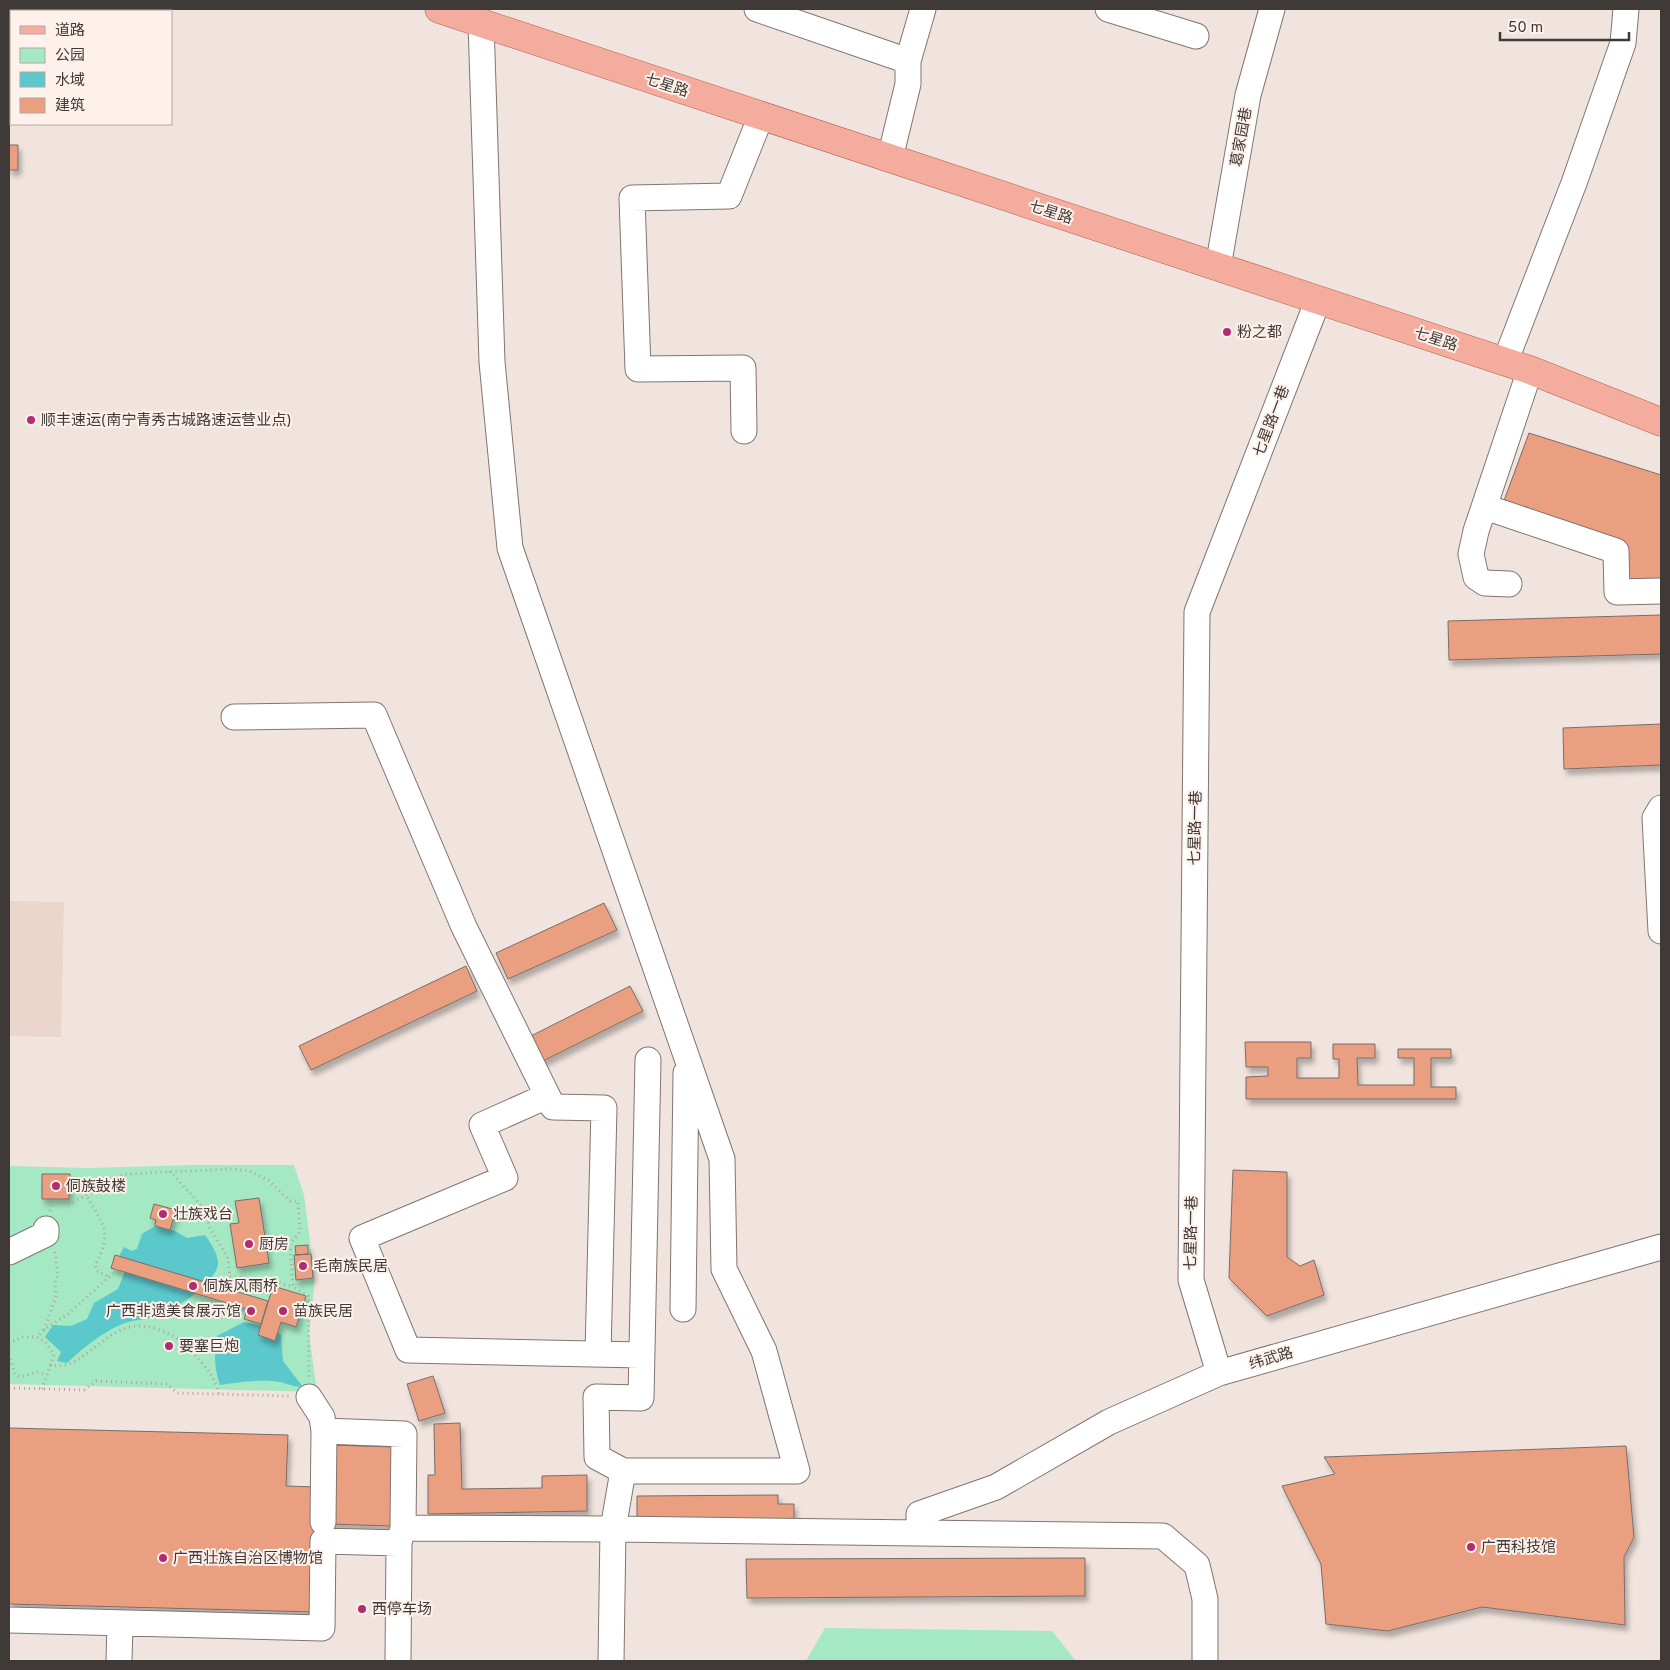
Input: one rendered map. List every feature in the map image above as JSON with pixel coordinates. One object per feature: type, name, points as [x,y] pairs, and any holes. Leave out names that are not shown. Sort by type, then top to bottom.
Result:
[{"type":"main road","name":"七星路","points":[[439,9],[1530,370],[1661,422]]},
{"type":"street","points":[[756,9],[908,61]]},
{"type":"street","points":[[890,158],[908,84],[908,61],[923,9]]},
{"type":"street","points":[[1108,9],[1196,36]]},
{"type":"street","name":"葛家园巷","points":[[1218,268],[1248,95],[1272,9]]},
{"type":"street","points":[[1505,362],[1574,183],[1623,43],[1626,9]]},
{"type":"street","points":[[481,23],[492,362],[510,548],[722,1158],[724,1269],[764,1351],[797,1471],[623,1471],[597,1457],[596,1397],[641,1398],[648,1060]]},
{"type":"street","points":[[744,431],[742,368],[638,369],[632,198],[729,196],[761,116]]},
{"type":"street","name":"七星路一巷","points":[[1219,1373],[1191,1280],[1197,612],[1318,300]]},
{"type":"street","points":[[1509,584],[1485,583],[1476,577],[1472,566],[1471,554],[1530,370]]},
{"type":"street","points":[[1485,507],[1616,551],[1617,592],[1661,591]]},
{"type":"street","points":[[234,717],[374,715],[464,927],[552,1107],[604,1108],[598,1354]]},
{"type":"street","points":[[1661,808],[1655,818],[1661,931]]},
{"type":"street","points":[[683,1309],[686,1055]]},
{"type":"street","points":[[547,1096],[482,1125],[505,1178],[362,1238],[408,1350],[641,1355]]},
{"type":"street","points":[[9,1252],[46,1231]]},
{"type":"street","name":"纬武路","points":[[919,1533],[918,1514],[996,1488],[1109,1422],[1219,1373],[1661,1247]]},
{"type":"street","points":[[309,1397],[322,1417],[324,1431],[324,1522]]},
{"type":"street","points":[[324,1431],[404,1434],[398,1661]]},
{"type":"street","points":[[611,1661],[613,1529],[623,1471]]},
{"type":"street","points":[[9,1620],[322,1628],[323,1541],[401,1536],[613,1529],[1163,1536],[1197,1565],[1205,1599],[1205,1661]]},
{"type":"street","points":[[119,1661],[120,1623]]},
{"type":"path","points":[[9,1388],[84,1390],[96,1382],[105,1382],[167,1384],[177,1393],[309,1397],[308,1296],[293,1287],[271,1280],[230,1277],[228,1258],[210,1228],[204,1209],[169,1170]]},
{"type":"path","points":[[44,1330],[56,1296],[55,1281],[58,1275],[54,1255],[57,1246],[46,1231],[53,1202],[70,1204],[85,1193],[124,1174],[169,1170],[250,1171],[268,1180],[290,1201],[298,1200],[300,1232],[290,1244],[293,1287]]},
{"type":"path","points":[[85,1193],[103,1227],[106,1242],[95,1264],[97,1271],[109,1277]]},
{"type":"path","points":[[37,1337],[68,1314],[117,1270]]},
{"type":"path","points":[[50,1365],[67,1366],[122,1328],[147,1325],[183,1340],[216,1380],[219,1394]]},
{"type":"path","points":[[9,1344],[21,1337],[37,1337],[46,1343],[54,1356],[42,1389]]},
{"type":"path","points":[[9,1354],[15,1375],[20,1377],[37,1372],[47,1374]]},
{"type":"shaded area","points":[[9,901],[64,902],[61,1037],[9,1036]]},
{"type":"green space","points":[[294,1165],[304,1195],[315,1279],[309,1334],[317,1392],[9,1384],[9,1166],[89,1168]]},
{"type":"green space","points":[[825,1628],[1052,1631],[1076,1661],[806,1661]]},
{"type":"water","points":[[155,1226],[175,1231],[187,1238],[205,1235],[215,1251],[218,1262],[212,1277],[196,1293],[161,1315],[120,1325],[92,1342],[67,1363],[57,1361],[61,1352],[45,1337],[53,1325],[71,1326],[87,1319],[94,1303],[118,1289],[125,1271],[119,1256],[124,1247],[132,1251],[137,1249],[142,1234]]},
{"type":"water","points":[[244,1322],[269,1327],[281,1335],[283,1361],[303,1387],[266,1381],[220,1385],[215,1361],[217,1336]]},
{"type":"building","points":[[9,9],[92,9],[10,10],[9,80]]},
{"type":"building","points":[[9,145],[18,145],[18,170],[9,170]]},
{"type":"building","points":[[1529,433],[1661,475],[1661,585],[1625,586],[1622,545],[1502,506]]},
{"type":"building","points":[[1661,615],[1661,654],[1449,660],[1448,621]]},
{"type":"building","points":[[1661,724],[1661,765],[1564,769],[1563,728]]},
{"type":"building","points":[[604,903],[617,930],[508,979],[496,953]]},
{"type":"building","points":[[466,966],[477,991],[311,1070],[299,1046]]},
{"type":"building","points":[[630,986],[643,1011],[537,1064],[525,1039]]},
{"type":"building","points":[[1245,1042],[1311,1042],[1311,1058],[1297,1058],[1297,1078],[1339,1078],[1339,1059],[1333,1059],[1333,1044],[1375,1044],[1375,1058],[1357,1058],[1358,1085],[1414,1085],[1414,1058],[1398,1058],[1398,1049],[1451,1049],[1451,1058],[1431,1058],[1431,1087],[1456,1087],[1456,1099],[1246,1099],[1246,1077],[1268,1076],[1268,1067],[1246,1067]]},
{"type":"building","points":[[1233,1170],[1287,1172],[1287,1257],[1300,1266],[1314,1260],[1324,1295],[1267,1316],[1229,1278]]},
{"type":"building","name":"侗族鼓楼","points":[[42,1174],[70,1174],[69,1199],[42,1199]]},
{"type":"building","name":"厨房","points":[[259,1198],[269,1263],[237,1268],[230,1224],[239,1223],[235,1201]]},
{"type":"building","name":"壮族戏台","points":[[154,1204],[176,1210],[170,1230],[155,1226],[156,1220],[150,1218]]},
{"type":"building","points":[[308,1245],[308,1254],[296,1255],[295,1246]]},
{"type":"building","name":"毛南族民居","points":[[311,1254],[313,1278],[296,1280],[294,1255]]},
{"type":"building","name":"侗族风雨桥","points":[[115,1255],[268,1301],[261,1324],[244,1319],[247,1309],[111,1268]]},
{"type":"building","name":"苗族民居","points":[[273,1286],[306,1296],[296,1327],[281,1322],[275,1341],[258,1335]]},
{"type":"building","points":[[433,1376],[445,1413],[419,1421],[407,1384]]},
{"type":"building","points":[[460,1423],[462,1489],[542,1488],[542,1476],[587,1475],[587,1511],[428,1514],[428,1475],[435,1475],[434,1424]]},
{"type":"building","name":"广西壮族自治区博物馆","points":[[9,1428],[288,1435],[286,1486],[318,1487],[315,1612],[9,1604]]},
{"type":"building","points":[[330,1445],[393,1447],[391,1526],[328,1524]]},
{"type":"building","name":"广西科技馆","points":[[1626,1446],[1634,1537],[1624,1557],[1625,1625],[1482,1607],[1388,1631],[1326,1624],[1321,1564],[1282,1486],[1335,1474],[1324,1457]]},
{"type":"building","points":[[778,1495],[778,1504],[794,1504],[794,1525],[637,1526],[637,1496]]},
{"type":"building","points":[[1085,1558],[1085,1596],[747,1598],[746,1559]]},
{"type":"place","name":"粉之都","points":[[1227,332]]},
{"type":"place","name":"顺丰速运(南宁青秀古城路速运营业点)","points":[[31,420]]},
{"type":"place","name":"侗族鼓楼","points":[[56,1186]]},
{"type":"place","name":"壮族戏台","points":[[163,1214]]},
{"type":"place","name":"厨房","points":[[249,1244]]},
{"type":"place","name":"毛南族民居","points":[[303,1266]]},
{"type":"place","name":"侗族风雨桥","points":[[193,1286]]},
{"type":"place","name":"广西非遗美食展示馆","points":[[251,1311]]},
{"type":"place","name":"苗族民居","points":[[283,1311]]},
{"type":"place","name":"要塞巨炮","points":[[169,1346]]},
{"type":"place","name":"广西科技馆","points":[[1471,1547]]},
{"type":"place","name":"广西壮族自治区博物馆","points":[[163,1558]]},
{"type":"place","name":"西停车场","points":[[362,1609]]}]
